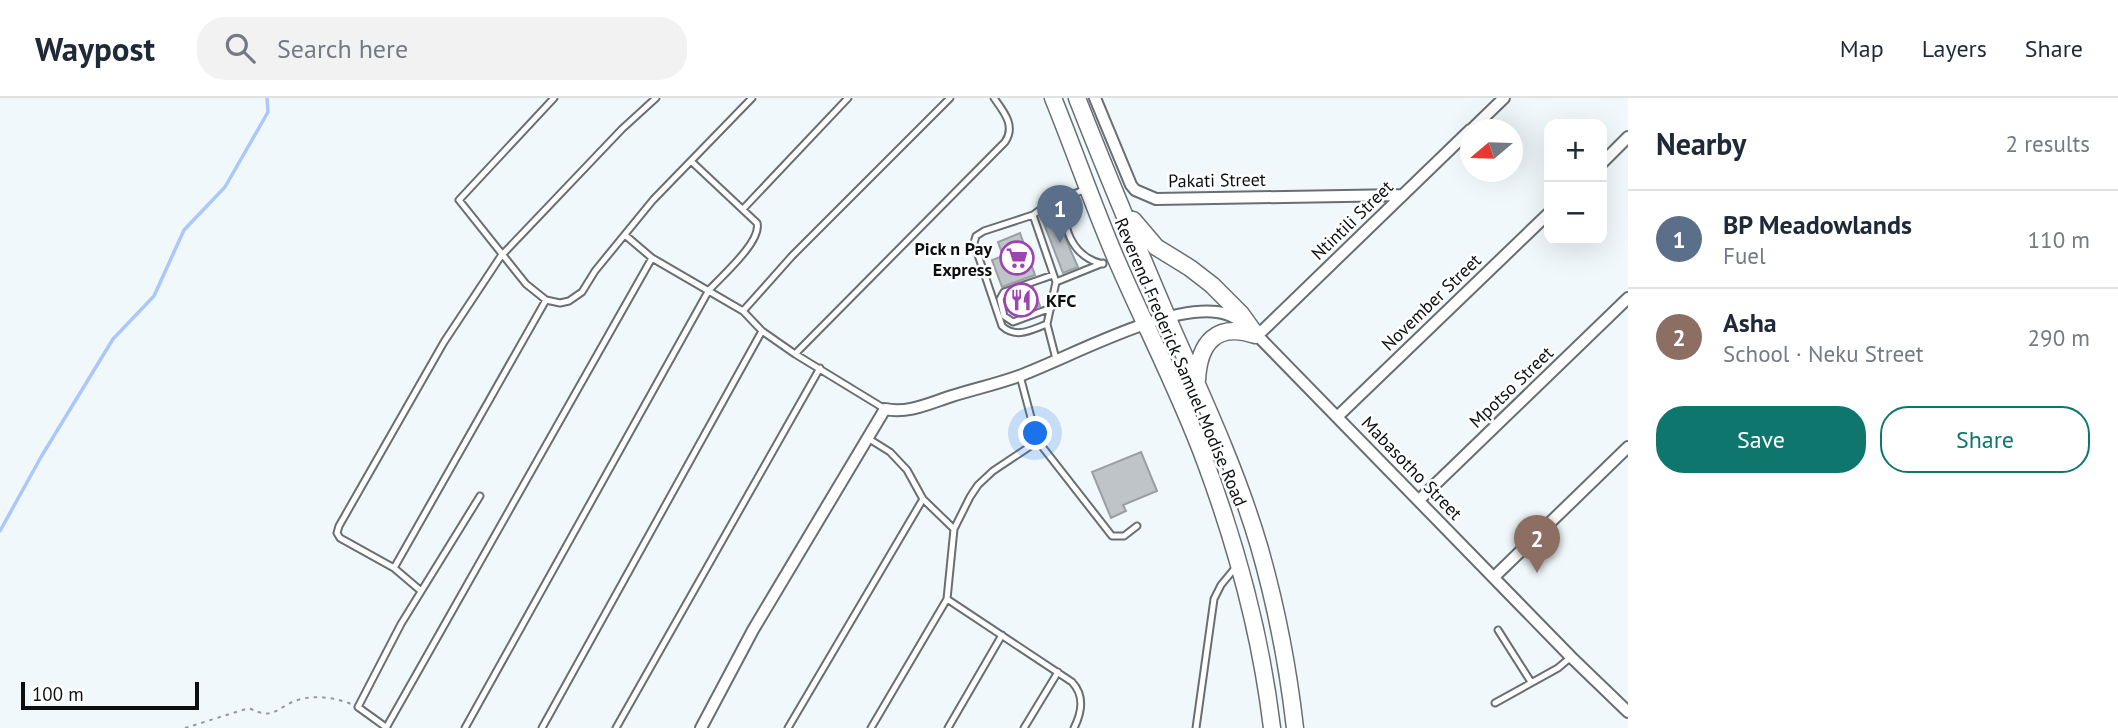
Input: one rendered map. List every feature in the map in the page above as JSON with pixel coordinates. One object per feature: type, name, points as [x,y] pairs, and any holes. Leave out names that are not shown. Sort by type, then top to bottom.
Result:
[{"type":"main road","name":"Reverend Frederick Samuel Modise Road","points":[[1053,98],[1089,188],[1109,261],[1145,325],[1204,459],[1239,564],[1256,626],[1272,728]]},
{"type":"main road","name":"Reverend Frederick Samuel Modise Road","points":[[1077,98],[1225,449],[1258,546],[1283,647],[1295,728]]},
{"type":"main road","points":[[1117,198],[1150,242],[1212,285],[1241,314],[1255,334]]},
{"type":"main road","points":[[1196,383],[1199,358],[1212,338],[1238,330],[1255,334]]},
{"type":"street","name":"Pakati Street","points":[[1095,98],[1131,186],[1149,197],[1403,195]]},
{"type":"street","name":"Ntintili Street","points":[[1482,119],[1504,98]]},
{"type":"street","points":[[1607,158],[1628,138]]},
{"type":"street","name":"Ntintili Street","points":[[1255,334],[1460,141]]},
{"type":"street","name":"November Street","points":[[1337,417],[1544,218]]},
{"type":"street","name":"Mpotso Street","points":[[1419,500],[1628,298]]},
{"type":"street","name":"Mabasotho Street","points":[[885,409],[906,410],[1020,376],[1056,359],[1168,318],[1202,312],[1232,315],[1255,334],[1628,712]]},
{"type":"street","points":[[701,728],[754,631],[866,437],[885,409]]},
{"type":"street","points":[[1494,577],[1628,447]]},
{"type":"lane","points":[[554,98],[459,198],[459,203],[526,284],[546,300],[560,303],[577,297],[653,200],[752,98]]},
{"type":"lane","points":[[421,591],[394,568],[342,540],[338,536],[338,530],[444,342],[501,256],[656,98]]},
{"type":"lane","points":[[743,209],[848,98]]},
{"type":"lane","points":[[743,311],[792,256],[950,98]]},
{"type":"lane","points":[[795,354],[1005,142],[1010,125],[994,98]]},
{"type":"lane","points":[[465,728],[709,290],[744,253],[758,232],[757,223],[691,161]]},
{"type":"lane","points":[[1047,324],[1017,334],[1010,333],[1002,326],[977,257],[974,243],[976,236],[1033,215],[1045,206],[1089,188]]},
{"type":"lane","points":[[1069,197],[1063,212],[1075,248],[1092,261],[1109,261]]},
{"type":"lane","points":[[1033,215],[1056,282],[1047,324],[1056,359]]},
{"type":"lane","points":[[625,235],[652,258],[743,311],[762,331],[795,354],[885,409]]},
{"type":"lane","points":[[480,496],[421,591],[358,708],[387,728],[652,258]]},
{"type":"lane","points":[[1056,282],[1109,261]]},
{"type":"lane","points":[[1051,308],[1013,322],[1004,316],[1000,299],[1004,292],[1053,275]]},
{"type":"lane","points":[[394,568],[546,300]]},
{"type":"lane","points":[[542,728],[762,331]]},
{"type":"lane","points":[[616,728],[820,368]]},
{"type":"lane","points":[[1020,376],[1037,440],[1112,536],[1124,536],[1137,526]]},
{"type":"lane","points":[[866,437],[890,452],[907,470],[923,499],[954,529]]},
{"type":"lane","points":[[871,728],[947,599],[954,529],[978,485],[1037,440]]},
{"type":"lane","points":[[788,728],[923,499]]},
{"type":"lane","points":[[1196,728],[1214,599],[1221,585],[1239,564]]},
{"type":"lane","points":[[947,599],[1077,687],[1082,710],[1074,728]]},
{"type":"lane","points":[[1498,629],[1531,682]]},
{"type":"lane","points":[[948,728],[1002,635]]},
{"type":"lane","points":[[1496,703],[1558,668],[1571,657]]},
{"type":"lane","points":[[1024,728],[1058,672]]},
{"type":"path","points":[[185,728],[249,708],[261,714],[273,714],[298,699],[306,698],[339,699],[358,708]]},
{"type":"building","points":[[1055,208],[1078,267],[1063,273],[1041,216]]},
{"type":"building","name":"Pick n Pay Express","points":[[1020,233],[1035,275],[1002,287],[992,260],[1003,256],[998,242]]},
{"type":"building","name":"KFC","points":[[1033,287],[1040,306],[1016,314],[1014,306],[1008,308],[1008,296]]},
{"type":"building","points":[[1141,452],[1157,491],[1123,505],[1126,511],[1111,518],[1092,472]]},
{"type":"waterway","points":[[0,531],[41,457],[113,339],[154,296],[184,230],[225,187],[268,112],[267,98]]},
{"type":"place","name":"BP Meadowlands","points":[[1060,243]]},
{"type":"place","name":"Pick n Pay Express","points":[[1017,258]]},
{"type":"place","name":"KFC","points":[[1021,300]]},
{"type":"place","name":"Asha","points":[[1537,573]]}]
